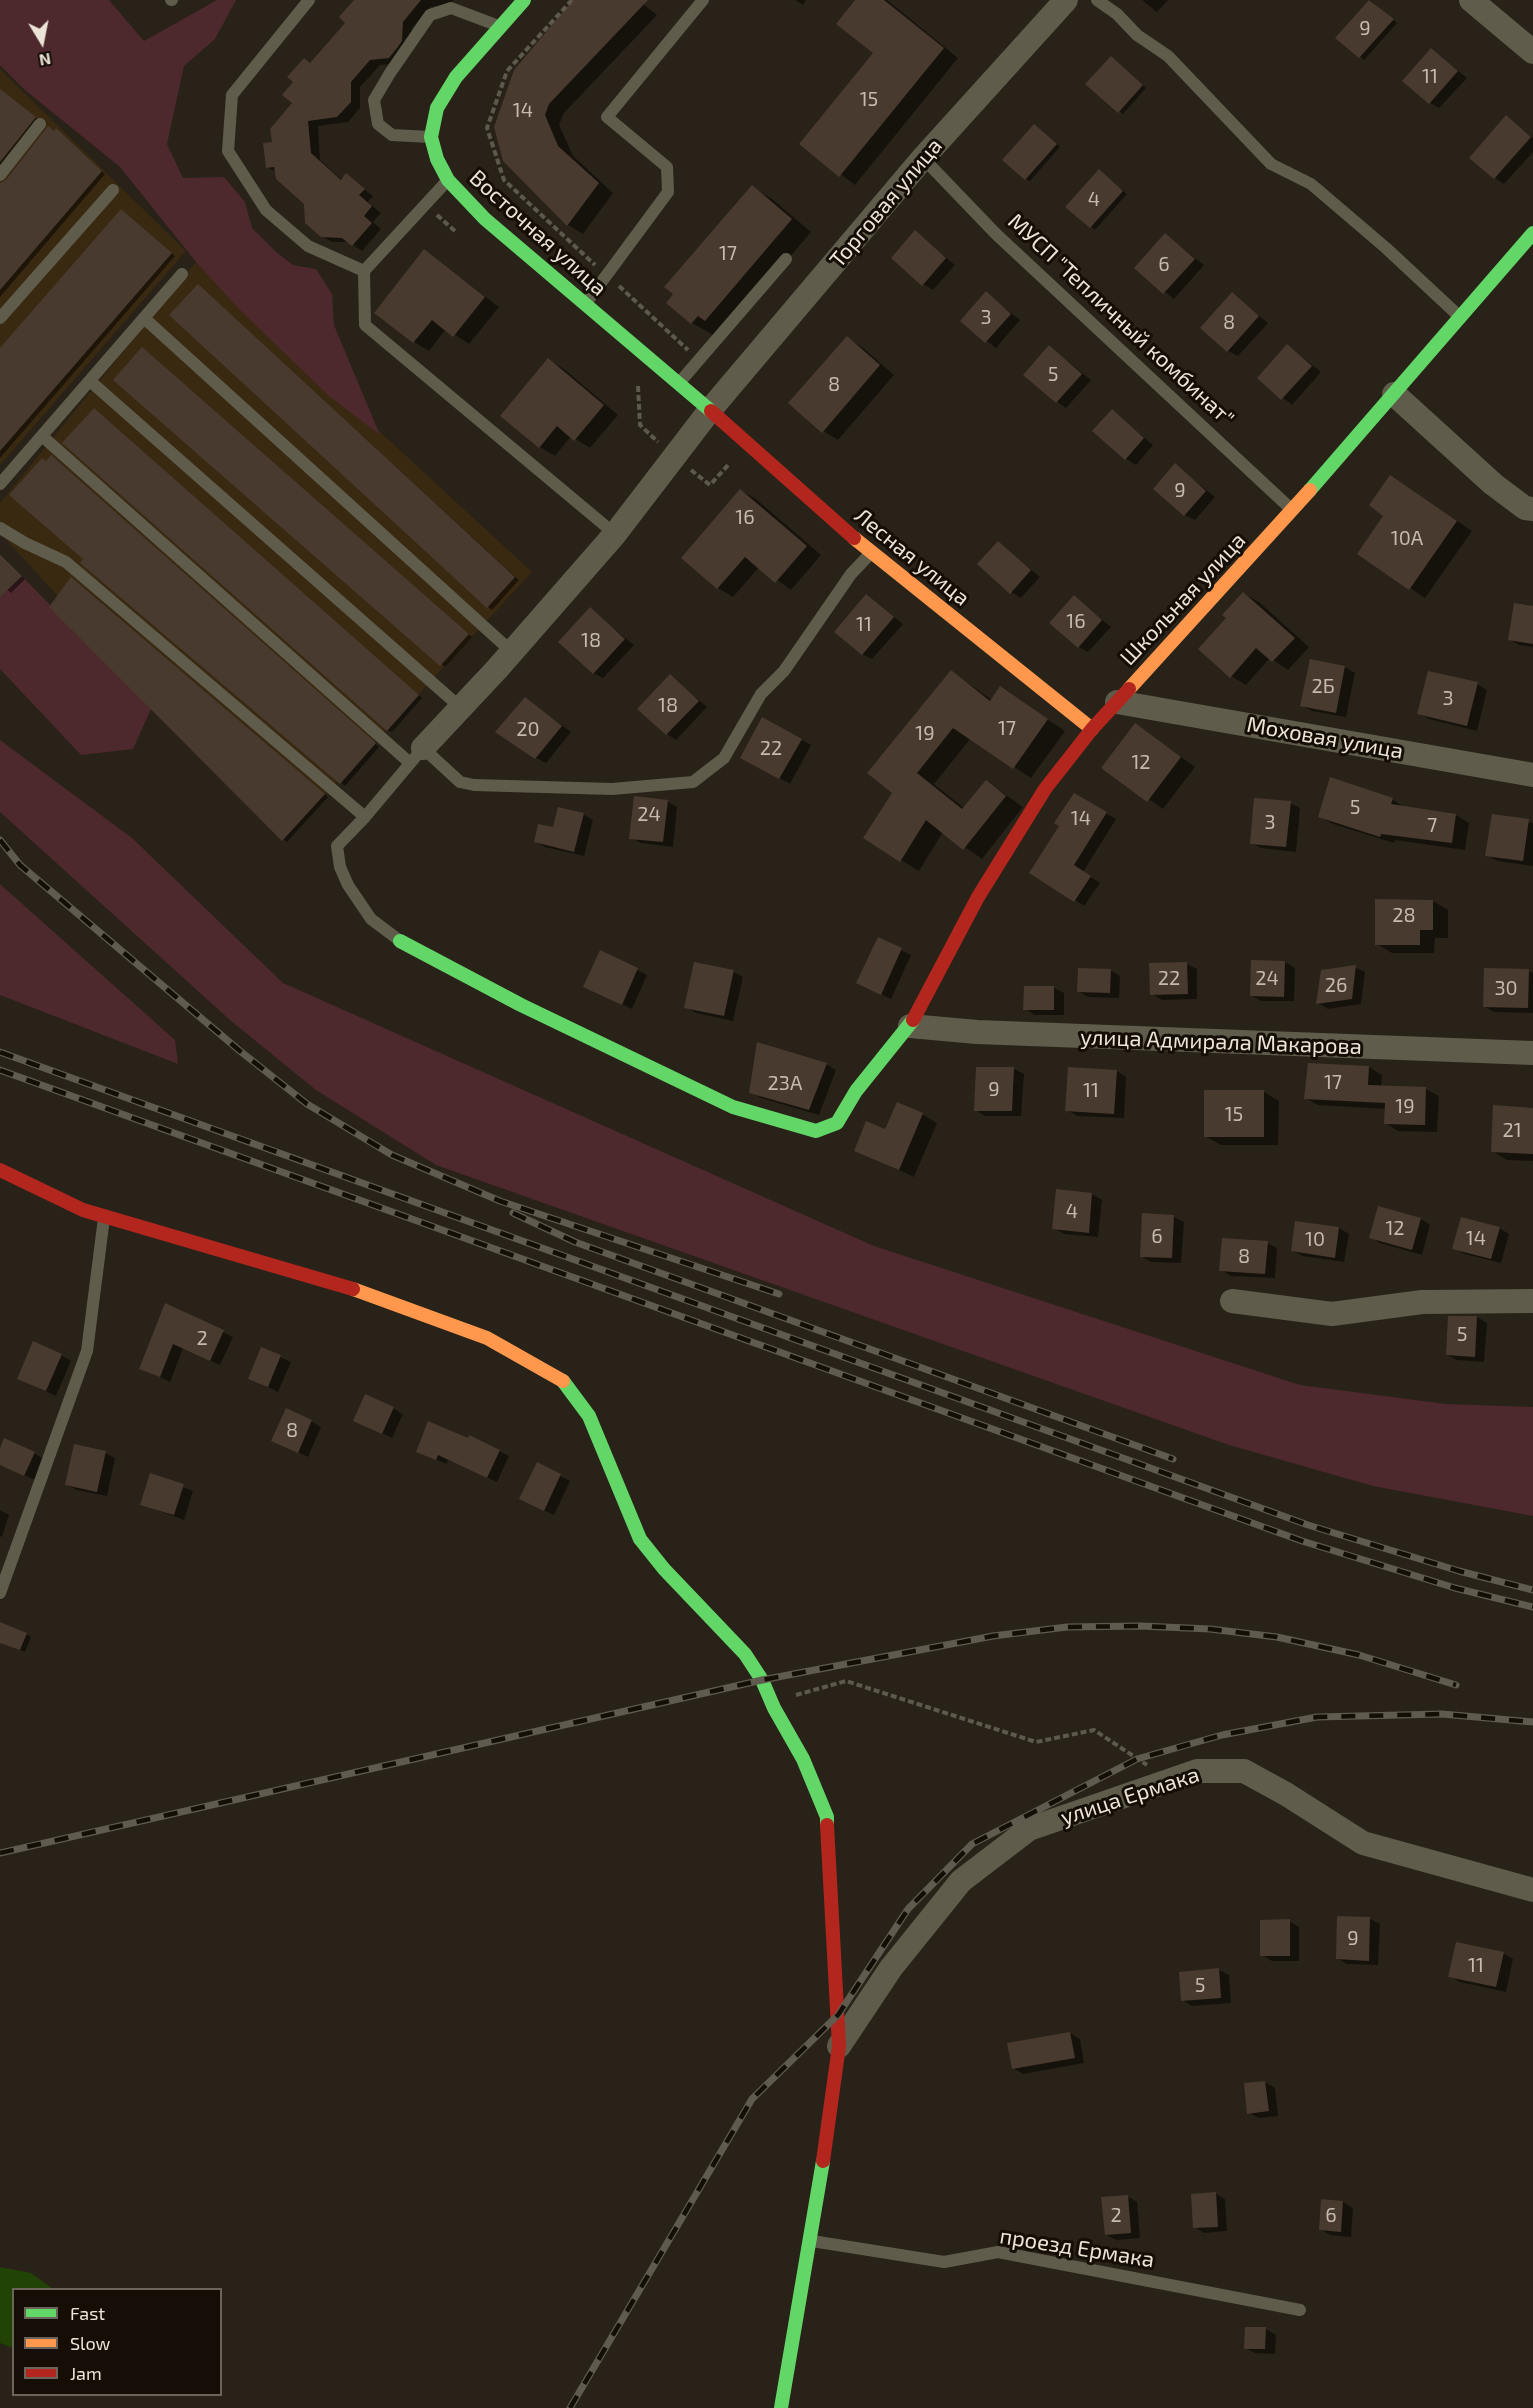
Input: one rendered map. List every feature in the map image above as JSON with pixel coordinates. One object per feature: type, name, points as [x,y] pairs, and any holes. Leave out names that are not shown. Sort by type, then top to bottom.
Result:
[{"type":"street","points":[[431,136],[437,108],[456,77],[524,0]]},
{"type":"street","name":"Торговая улица","points":[[417,755],[512,652],[615,534],[710,410],[923,158],[1066,0]]},
{"type":"street","points":[[1471,0],[1533,52]]},
{"type":"street","name":"Восточная улица","points":[[431,136],[437,159],[448,180],[485,219],[710,410]]},
{"type":"street","name":"Школьная улица","points":[[400,941],[521,1005],[733,1107],[781,1124],[816,1131],[837,1124],[856,1091],[910,1026],[940,964],[984,887],[1045,789],[1092,729],[1293,510],[1461,319],[1533,233]]},
{"type":"street","points":[[1394,394],[1493,484],[1525,508],[1533,509]]},
{"type":"street","name":"Лесная улица","points":[[710,410],[871,553],[1092,729]]},
{"type":"street","name":"Моховая улица","points":[[1117,702],[1533,775]]},
{"type":"street","name":"улица Адмирала Макарова","points":[[910,1026],[977,1032],[1533,1053]]},
{"type":"street","points":[[0,1170],[82,1210],[362,1292],[487,1338],[566,1382],[589,1416],[640,1539],[664,1569],[745,1654],[762,1680],[774,1708],[803,1759],[827,1817],[839,2046],[811,2241],[781,2408]]},
{"type":"street","points":[[1232,1301],[1332,1314],[1422,1302],[1533,1301]]},
{"type":"street","name":"улица Ермака","points":[[839,2046],[891,1968],[961,1881],[1029,1829],[1197,1771],[1244,1771],[1286,1794],[1363,1844],[1533,1890]]},
{"type":"lane","points":[[309,0],[232,95],[228,151],[266,210],[308,246],[364,271]]},
{"type":"lane","points":[[585,304],[668,192],[667,167],[607,117],[703,0]]},
{"type":"lane","points":[[1097,0],[1117,14],[1137,35],[1168,56],[1271,164],[1311,184],[1386,248],[1461,319]]},
{"type":"lane","points":[[431,136],[392,135],[378,124],[374,100],[390,73],[430,15],[451,8],[500,27]]},
{"type":"lane","points":[[0,175],[40,124]]},
{"type":"lane","name":"МУСП \"Тепличный комбинат\"","points":[[923,158],[996,234],[1293,510]]},
{"type":"lane","points":[[448,180],[364,271],[365,325],[615,534]]},
{"type":"lane","points":[[0,318],[113,190]]},
{"type":"lane","points":[[678,384],[786,259]]},
{"type":"lane","points":[[0,484],[182,274]]},
{"type":"lane","points":[[144,318],[512,652]]},
{"type":"lane","points":[[90,381],[460,707]]},
{"type":"lane","points":[[42,436],[417,755],[460,782],[474,785],[612,789],[693,782],[724,758],[761,694],[784,671],[851,574],[871,553]]},
{"type":"lane","points":[[0,528],[25,543],[66,562],[365,817]]},
{"type":"lane","points":[[400,941],[371,919],[348,885],[340,867],[337,846],[365,817],[417,755]]},
{"type":"lane","points":[[0,1593],[87,1351],[105,1217]]},
{"type":"lane","name":"проезд Ермака","points":[[811,2241],[944,2262],[998,2252],[1300,2310]]},
{"type":"path","points":[[572,0],[507,71],[487,128],[504,180],[699,359]]},
{"type":"path","points":[[425,205],[460,235]]},
{"type":"path","points":[[638,385],[639,424],[674,457],[710,485],[728,464],[737,471]]},
{"type":"path","points":[[792,1696],[846,1681],[1036,1742],[1094,1730],[1171,1779]]},
{"type":"shaded area","points":[[0,0],[109,0],[144,41],[217,0],[236,0],[215,39],[184,66],[167,144],[183,178],[224,177],[245,202],[252,228],[275,251],[293,265],[316,269],[332,294],[334,325],[380,435],[329,396],[239,309],[196,262],[120,167],[25,90],[0,65]]},
{"type":"shaded area","points":[[0,69],[186,251],[0,465]]},
{"type":"shaded area","points":[[196,262],[532,572],[282,841],[0,533],[0,503]]},
{"type":"shaded area","points":[[22,576],[151,709],[133,749],[81,755],[0,669],[0,585]]},
{"type":"shaded area","points":[[0,740],[132,838],[283,983],[874,1246],[1300,1385],[1446,1404],[1533,1407],[1533,1516],[1373,1486],[1229,1445],[436,1165],[316,1090],[231,1021],[0,812]]},
{"type":"shaded area","points":[[0,884],[175,1040],[178,1064],[0,995]]},
{"type":"shaded area","points":[[0,2267],[31,2273],[52,2288],[12,2288],[12,2348],[0,2343]]},
{"type":"building","points":[[354,0],[421,0],[403,22],[402,41],[389,58],[370,60],[351,82],[351,102],[337,117],[308,121],[311,153],[341,180],[346,173],[365,189],[359,195],[372,206],[364,216],[372,223],[352,246],[342,238],[321,237],[305,223],[304,204],[276,179],[274,167],[266,168],[263,143],[272,142],[270,129],[292,103],[282,95],[293,82],[287,77],[304,58],[310,63],[345,23],[339,17]]},
{"type":"building","points":[[573,0],[648,0],[549,104],[545,115],[558,146],[599,183],[567,226],[503,161],[494,127],[514,70]]},
{"type":"building","points":[[855,0],[884,0],[944,48],[839,177],[799,144],[873,53],[836,24]]},
{"type":"building","points":[[1369,0],[1394,19],[1359,58],[1335,38]]},
{"type":"building","points":[[1431,48],[1458,71],[1429,104],[1402,81]]},
{"type":"building","points":[[1111,56],[1143,85],[1118,113],[1085,84]]},
{"type":"building","points":[[0,89],[36,117],[0,162]]},
{"type":"building","points":[[1506,115],[1531,137],[1494,179],[1469,158]]},
{"type":"building","points":[[1034,124],[1057,144],[1025,180],[1002,160]]},
{"type":"building","points":[[48,126],[54,131],[56,128],[102,171],[0,290],[0,183],[6,180]]},
{"type":"building","points":[[1099,169],[1123,191],[1090,228],[1065,207]]},
{"type":"building","points":[[752,185],[792,219],[705,321],[698,316],[691,324],[666,303],[673,294],[664,287]]},
{"type":"building","points":[[121,209],[172,253],[0,451],[0,348]]},
{"type":"building","points":[[915,230],[946,258],[922,286],[891,258]]},
{"type":"building","points":[[1165,233],[1195,259],[1163,294],[1134,268]]},
{"type":"building","points":[[424,249],[485,297],[453,337],[432,320],[413,343],[374,313]]},
{"type":"building","points":[[198,284],[515,577],[487,608],[169,315]]},
{"type":"building","points":[[986,291],[1011,314],[985,343],[960,321]]},
{"type":"building","points":[[1232,292],[1259,316],[1227,352],[1200,328]]},
{"type":"building","points":[[847,336],[880,365],[822,433],[788,403]]},
{"type":"building","points":[[1287,344],[1312,366],[1281,400],[1257,378]]},
{"type":"building","points":[[1049,345],[1082,374],[1056,403],[1023,375]]},
{"type":"building","points":[[142,347],[469,634],[440,666],[113,380]]},
{"type":"building","points":[[548,358],[604,405],[574,441],[557,426],[539,448],[500,416]]},
{"type":"building","points":[[94,408],[419,695],[387,731],[62,443]]},
{"type":"building","points":[[1112,409],[1144,438],[1125,460],[1092,431]]},
{"type":"building","points":[[51,455],[376,743],[340,784],[80,563],[83,559],[9,495],[42,458],[46,461]]},
{"type":"building","points":[[1175,463],[1206,491],[1184,516],[1153,489]]},
{"type":"building","points":[[1390,475],[1457,521],[1409,590],[1357,554],[1383,516],[1369,505]]},
{"type":"building","points":[[740,489],[807,546],[775,583],[745,557],[717,589],[681,558]]},
{"type":"building","points":[[998,541],[1031,570],[1010,594],[977,564]]},
{"type":"building","points":[[0,554],[22,576],[0,597]]},
{"type":"building","points":[[71,577],[325,794],[282,841],[49,607]]},
{"type":"building","points":[[1243,592],[1295,638],[1272,662],[1256,648],[1230,678],[1198,649],[1226,618],[1222,615]]},
{"type":"building","points":[[866,594],[894,617],[862,655],[834,632]]},
{"type":"building","points":[[1074,595],[1102,620],[1078,648],[1049,623]]},
{"type":"building","points":[[1514,603],[1533,606],[1533,644],[1508,640]]},
{"type":"building","points":[[590,607],[625,639],[593,674],[558,642]]},
{"type":"building","points":[[1310,659],[1345,666],[1336,713],[1300,706]]},
{"type":"building","points":[[951,670],[990,701],[1000,686],[1048,719],[1013,769],[953,728],[917,773],[962,809],[986,780],[1006,796],[963,850],[926,820],[900,862],[863,838],[892,793],[867,773]]},
{"type":"building","points":[[1428,671],[1478,682],[1467,726],[1417,714]]},
{"type":"building","points":[[670,674],[699,701],[666,735],[637,709]]},
{"type":"building","points":[[525,697],[562,726],[535,759],[495,732]]},
{"type":"building","points":[[762,717],[802,739],[779,779],[740,758]]},
{"type":"building","points":[[1135,723],[1181,757],[1147,802],[1101,768]]},
{"type":"building","points":[[1330,777],[1393,798],[1391,804],[1456,814],[1452,843],[1381,834],[1380,837],[1318,817]]},
{"type":"building","points":[[1074,793],[1107,812],[1074,865],[1091,876],[1074,902],[1029,873],[1059,826],[1054,823]]},
{"type":"building","points":[[634,796],[668,800],[663,842],[629,839]]},
{"type":"building","points":[[1254,798],[1291,801],[1286,847],[1250,844]]},
{"type":"building","points":[[558,807],[584,813],[574,852],[534,842],[538,824],[553,827]]},
{"type":"building","points":[[1492,814],[1529,819],[1523,861],[1485,856]]},
{"type":"building","points":[[1375,899],[1433,900],[1433,930],[1420,930],[1420,945],[1375,945]]},
{"type":"building","points":[[878,937],[902,948],[881,995],[856,983]]},
{"type":"building","points":[[600,950],[638,968],[622,1005],[583,987]]},
{"type":"building","points":[[1251,960],[1285,961],[1284,997],[1250,996]]},
{"type":"building","points":[[694,962],[734,970],[724,1016],[684,1008]]},
{"type":"building","points":[[1187,962],[1188,994],[1150,995],[1149,963]]},
{"type":"building","points":[[1356,965],[1352,999],[1316,1004],[1321,970]]},
{"type":"building","points":[[1078,968],[1111,969],[1110,993],[1077,992]]},
{"type":"building","points":[[1484,968],[1529,969],[1528,1008],[1483,1007]]},
{"type":"building","points":[[1024,986],[1054,986],[1054,1010],[1023,1010]]},
{"type":"building","points":[[757,1042],[827,1063],[809,1110],[749,1093]]},
{"type":"building","points":[[1308,1063],[1369,1066],[1368,1085],[1426,1087],[1425,1125],[1384,1124],[1385,1103],[1304,1099]]},
{"type":"building","points":[[976,1067],[1014,1067],[1012,1111],[974,1111]]},
{"type":"building","points":[[1068,1067],[1117,1070],[1114,1114],[1065,1111]]},
{"type":"building","points":[[1204,1090],[1264,1090],[1264,1137],[1204,1137]]},
{"type":"building","points":[[897,1102],[923,1113],[899,1170],[854,1151],[866,1121],[885,1129]]},
{"type":"building","points":[[1493,1105],[1533,1108],[1533,1154],[1491,1152]]},
{"type":"building","points":[[1056,1189],[1092,1193],[1089,1233],[1052,1229]]},
{"type":"building","points":[[1378,1206],[1421,1218],[1412,1250],[1369,1238]]},
{"type":"building","points":[[1142,1213],[1174,1215],[1172,1258],[1140,1257]]},
{"type":"building","points":[[1461,1217],[1500,1227],[1491,1259],[1452,1249]]},
{"type":"building","points":[[1295,1221],[1339,1227],[1335,1258],[1291,1251]]},
{"type":"building","points":[[1222,1238],[1268,1241],[1265,1274],[1219,1271]]},
{"type":"building","points":[[165,1303],[224,1330],[210,1361],[173,1344],[160,1377],[139,1369]]},
{"type":"building","points":[[1448,1316],[1477,1316],[1475,1357],[1446,1355]]},
{"type":"building","points":[[33,1341],[62,1354],[46,1391],[17,1379]]},
{"type":"building","points":[[261,1347],[281,1355],[268,1387],[248,1379]]},
{"type":"building","points":[[365,1394],[394,1407],[382,1434],[353,1421]]},
{"type":"building","points":[[286,1408],[312,1420],[298,1453],[271,1441]]},
{"type":"building","points":[[428,1421],[468,1438],[469,1435],[500,1450],[487,1478],[438,1455],[436,1460],[416,1452]]},
{"type":"building","points":[[4,1438],[35,1452],[24,1476],[0,1465],[0,1448]]},
{"type":"building","points":[[74,1444],[106,1451],[97,1492],[65,1485]]},
{"type":"building","points":[[537,1462],[561,1474],[544,1511],[519,1499]]},
{"type":"building","points":[[150,1473],[184,1484],[174,1515],[140,1505]]},
{"type":"building","points":[[0,1622],[27,1633],[20,1650],[0,1643]]},
{"type":"building","points":[[1337,1916],[1370,1917],[1369,1961],[1336,1959]]},
{"type":"building","points":[[1290,1919],[1290,1956],[1260,1956],[1260,1920]]},
{"type":"building","points":[[1456,1942],[1504,1952],[1496,1987],[1448,1977]]},
{"type":"building","points":[[1219,1968],[1221,1998],[1181,2001],[1179,1972]]},
{"type":"building","points":[[1070,2032],[1075,2058],[1012,2069],[1007,2043]]},
{"type":"building","points":[[1265,2081],[1269,2111],[1247,2114],[1244,2083]]},
{"type":"building","points":[[1216,2192],[1218,2227],[1193,2228],[1191,2194]]},
{"type":"building","points":[[1128,2195],[1131,2233],[1105,2235],[1101,2197]]},
{"type":"building","points":[[1321,2199],[1343,2201],[1341,2232],[1319,2230]]},
{"type":"building","points":[[1245,2327],[1266,2327],[1265,2349],[1244,2349]]},
{"type":"railway","points":[[0,840],[20,865],[240,1051],[307,1104],[392,1155],[500,1201],[779,1294]]},
{"type":"railway","points":[[0,1052],[1308,1525],[1459,1571],[1533,1590]]},
{"type":"railway","points":[[0,1070],[1302,1541],[1455,1588],[1533,1607]]},
{"type":"railway","points":[[513,1213],[575,1242],[1173,1459]]},
{"type":"railway","points":[[0,1853],[762,1680],[993,1636],[1067,1627],[1141,1626],[1210,1629],[1277,1637],[1359,1655],[1456,1685]]},
{"type":"railway","points":[[570,2408],[752,2099],[838,2015],[908,1909],[972,1844],[1137,1759],[1222,1735],[1317,1717],[1442,1714],[1533,1722]]},
{"type":"traffic: fast","points":[[524,0],[456,77],[437,108],[431,137],[437,159],[448,180],[485,219],[711,411]]},
{"type":"traffic: fast","points":[[1310,490],[1533,233]]},
{"type":"traffic: fast","points":[[400,941],[521,1005],[733,1107],[816,1131],[837,1123],[856,1091],[913,1020]]},
{"type":"traffic: fast","points":[[563,1381],[589,1416],[640,1539],[664,1569],[745,1654],[762,1680],[774,1708],[803,1759],[827,1817],[827,1825]]},
{"type":"traffic: fast","points":[[781,2408],[823,2161]]},
{"type":"traffic: slow","points":[[1129,689],[1310,490]]},
{"type":"traffic: slow","points":[[854,538],[1092,729]]},
{"type":"traffic: slow","points":[[353,1289],[487,1338],[563,1381]]},
{"type":"traffic: jam","points":[[711,411],[854,538]]},
{"type":"traffic: jam","points":[[913,1020],[978,897],[1045,789],[1092,729],[1129,689]]},
{"type":"traffic: jam","points":[[0,1170],[83,1210],[353,1289]]},
{"type":"traffic: jam","points":[[823,2161],[839,2046],[827,1825]]}]
